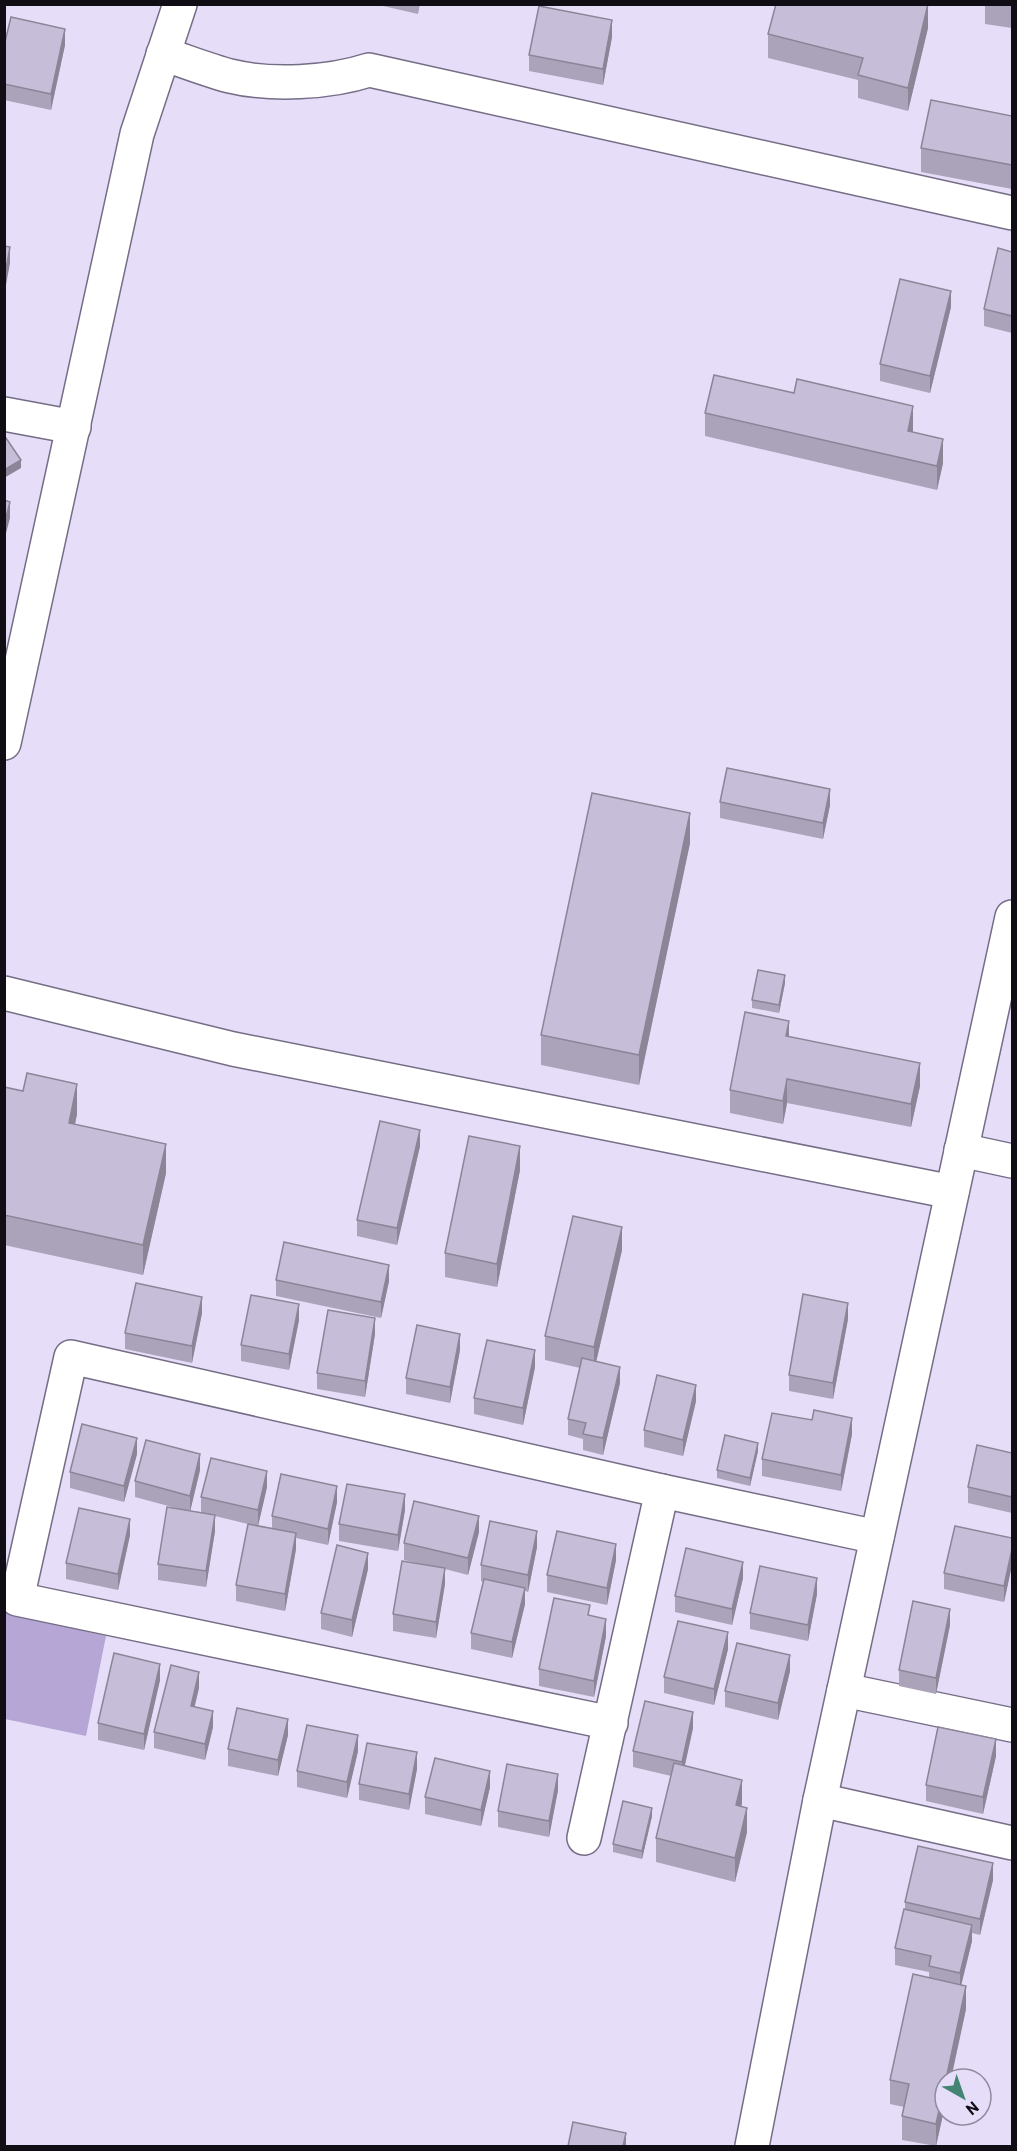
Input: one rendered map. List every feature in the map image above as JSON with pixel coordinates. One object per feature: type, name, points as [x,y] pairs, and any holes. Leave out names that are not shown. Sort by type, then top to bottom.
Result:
[{"type":"street","points":[[4,743],[137,134],[180,4]]},
{"type":"street","points":[[163,54],[231,76],[291,81],[329,81],[369,70],[1012,213]]},
{"type":"street","points":[[4,414],[74,427]]},
{"type":"street","points":[[752,2146],[820,1800],[1012,917]]},
{"type":"street","points":[[4,993],[233,1049],[952,1192]]},
{"type":"street","points":[[961,1150],[1012,1161]]},
{"type":"street","points":[[611,1723],[17,1599],[71,1357],[662,1491],[878,1537]]},
{"type":"street","points":[[584,1838],[662,1491]]},
{"type":"street","points":[[844,1690],[1012,1725]]},
{"type":"street","points":[[820,1800],[1012,1843]]},
{"type":"shaded area","points":[[5,1612],[106,1636],[86,1736],[5,1719]]},
{"type":"building","points":[[776,4],[928,4],[908,88],[858,75],[863,58],[768,34]]},
{"type":"building","points":[[539,6],[612,20],[603,69],[529,55]]},
{"type":"building","points":[[11,17],[65,29],[51,94],[4,84],[4,46]]},
{"type":"building","points":[[931,100],[1012,116],[1012,165],[921,148]]},
{"type":"building","points":[[4,246],[10,247],[4,280]]},
{"type":"building","points":[[998,248],[1012,252],[1012,316],[984,309]]},
{"type":"building","points":[[900,279],[951,291],[930,376],[880,364]]},
{"type":"building","points":[[714,375],[794,393],[797,379],[913,406],[908,431],[943,439],[937,466],[705,413]]},
{"type":"building","points":[[6,438],[21,460],[4,470],[4,439]]},
{"type":"building","points":[[4,500],[10,502],[4,525]]},
{"type":"building","points":[[727,768],[830,789],[823,823],[720,802]]},
{"type":"building","points":[[592,793],[690,813],[639,1055],[541,1035]]},
{"type":"building","points":[[758,970],[785,975],[779,1005],[752,1000]]},
{"type":"building","points":[[745,1012],[789,1021],[786,1036],[920,1063],[911,1104],[787,1079],[783,1101],[730,1090]]},
{"type":"building","points":[[27,1073],[77,1084],[69,1123],[166,1144],[143,1245],[4,1215],[4,1087],[23,1091]]},
{"type":"building","points":[[380,1121],[420,1130],[397,1228],[357,1220]]},
{"type":"building","points":[[469,1136],[520,1146],[497,1264],[445,1253]]},
{"type":"building","points":[[573,1216],[622,1227],[594,1347],[545,1336]]},
{"type":"building","points":[[284,1242],[389,1265],[381,1302],[276,1280]]},
{"type":"building","points":[[136,1283],[202,1297],[192,1346],[125,1333]]},
{"type":"building","points":[[803,1294],[848,1303],[833,1383],[789,1375]]},
{"type":"building","points":[[251,1295],[299,1304],[289,1354],[241,1345]]},
{"type":"building","points":[[328,1310],[375,1318],[365,1381],[317,1373]]},
{"type":"building","points":[[417,1325],[460,1334],[450,1387],[406,1378]]},
{"type":"building","points":[[487,1340],[535,1350],[523,1408],[474,1398]]},
{"type":"building","points":[[582,1358],[620,1367],[603,1438],[583,1434],[586,1423],[568,1419]]},
{"type":"building","points":[[657,1375],[696,1385],[683,1440],[644,1430]]},
{"type":"building","points":[[814,1410],[852,1418],[841,1475],[762,1459],[772,1413],[812,1420]]},
{"type":"building","points":[[82,1424],[137,1438],[124,1486],[70,1472]]},
{"type":"building","points":[[725,1435],[758,1443],[750,1478],[717,1470]]},
{"type":"building","points":[[146,1440],[200,1454],[190,1496],[135,1481]]},
{"type":"building","points":[[977,1445],[1012,1453],[1012,1497],[968,1487]]},
{"type":"building","points":[[211,1458],[267,1471],[258,1510],[201,1497]]},
{"type":"building","points":[[281,1474],[337,1486],[328,1529],[272,1516]]},
{"type":"building","points":[[347,1484],[405,1494],[398,1535],[339,1524]]},
{"type":"building","points":[[414,1501],[479,1516],[468,1558],[404,1543]]},
{"type":"building","points":[[167,1507],[215,1515],[206,1571],[158,1564]]},
{"type":"building","points":[[79,1508],[130,1519],[118,1574],[66,1563]]},
{"type":"building","points":[[490,1521],[537,1531],[528,1575],[481,1565]]},
{"type":"building","points":[[248,1524],[296,1533],[285,1594],[236,1585]]},
{"type":"building","points":[[955,1526],[1012,1538],[1012,1549],[1004,1586],[944,1573]]},
{"type":"building","points":[[557,1531],[616,1544],[607,1588],[547,1575]]},
{"type":"building","points":[[337,1545],[368,1553],[352,1620],[321,1613]]},
{"type":"building","points":[[686,1548],[743,1562],[732,1609],[675,1596]]},
{"type":"building","points":[[402,1561],[445,1568],[436,1622],[393,1614]]},
{"type":"building","points":[[760,1566],[817,1578],[808,1625],[750,1613]]},
{"type":"building","points":[[484,1579],[525,1588],[512,1642],[471,1633]]},
{"type":"building","points":[[554,1598],[590,1605],[588,1615],[606,1619],[594,1681],[539,1669]]},
{"type":"building","points":[[913,1601],[950,1609],[936,1678],[899,1670]]},
{"type":"building","points":[[678,1621],[728,1632],[714,1689],[664,1677]]},
{"type":"building","points":[[737,1643],[790,1655],[778,1703],[725,1691]]},
{"type":"building","points":[[114,1653],[160,1664],[144,1734],[98,1723]]},
{"type":"building","points":[[171,1665],[199,1672],[191,1706],[213,1711],[205,1744],[154,1732]]},
{"type":"building","points":[[645,1701],[693,1712],[682,1762],[633,1751]]},
{"type":"building","points":[[237,1708],[288,1719],[278,1760],[228,1749]]},
{"type":"building","points":[[307,1725],[358,1735],[347,1782],[297,1771]]},
{"type":"building","points":[[938,1727],[996,1739],[983,1797],[926,1785]]},
{"type":"building","points":[[367,1743],[417,1752],[409,1794],[359,1784]]},
{"type":"building","points":[[435,1758],[490,1771],[481,1810],[425,1797]]},
{"type":"building","points":[[674,1763],[742,1780],[736,1805],[747,1808],[735,1858],[656,1838]]},
{"type":"building","points":[[507,1764],[558,1774],[549,1821],[498,1811]]},
{"type":"building","points":[[623,1801],[652,1808],[642,1851],[613,1844]]},
{"type":"building","points":[[918,1846],[993,1863],[980,1919],[905,1902]]},
{"type":"building","points":[[904,1909],[972,1925],[960,1973],[929,1966],[931,1956],[895,1948]]},
{"type":"building","points":[[913,1974],[966,1986],[949,2067],[933,2067],[933,2123],[902,2116],[909,2084],[890,2080]]},
{"type":"building","points":[[573,2122],[626,2133],[623,2146],[568,2146]]}]
